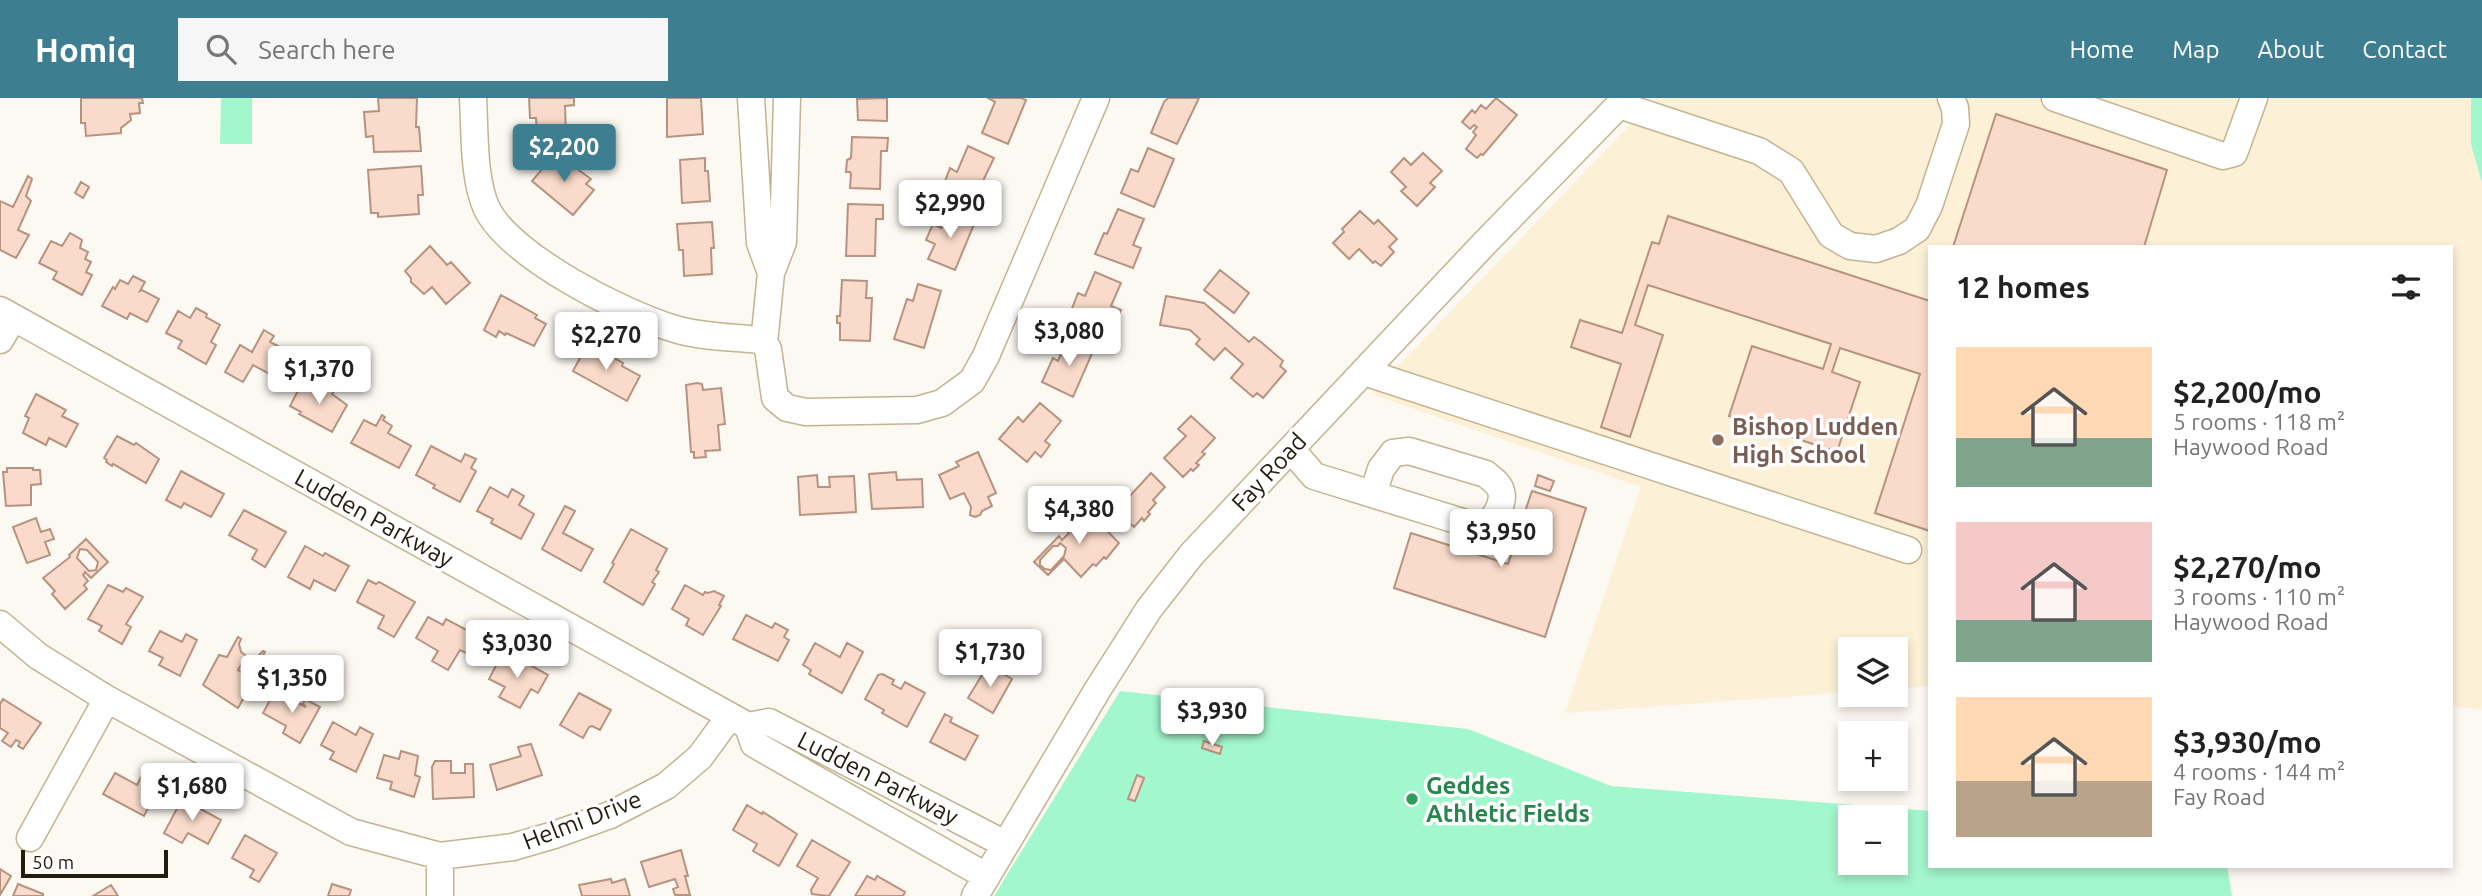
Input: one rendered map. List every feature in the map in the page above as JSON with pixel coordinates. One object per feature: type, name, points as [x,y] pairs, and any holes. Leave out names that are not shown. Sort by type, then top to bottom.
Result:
[{"type":"street","points":[[473,98],[479,180],[487,209],[502,231],[558,273],[638,314],[676,329],[760,340],[768,349],[775,398],[787,408],[806,412],[917,410],[942,403],[972,381],[986,356],[1096,98]]},
{"type":"street","points":[[751,98],[760,243],[771,273]]},
{"type":"street","points":[[764,343],[771,273],[783,242],[787,98]]},
{"type":"street","points":[[1622,102],[1759,151],[1791,171],[1831,235],[1850,246],[1876,249],[1899,241],[1917,229],[1930,206],[1956,124],[1951,98]]},
{"type":"street","points":[[2055,98],[2223,156],[2234,153],[2254,98]]},
{"type":"street","name":"Fay Road","points":[[980,886],[1149,609],[1192,554],[1622,102]]},
{"type":"street","name":"Ludden Parkway","points":[[4,323],[739,721],[769,722],[1005,844]]},
{"type":"street","points":[[1364,372],[1908,550]]},
{"type":"street","points":[[1291,449],[1314,476],[1373,494]]},
{"type":"street","name":"Helmi Drive","points":[[0,624],[38,656],[107,699],[351,832],[440,856],[513,847],[610,814],[666,786],[739,721]]},
{"type":"street","points":[[30,838],[107,699]]},
{"type":"street","name":"Ludden Parkway","points":[[739,721],[754,744],[980,886]]},
{"type":"street","points":[[440,856],[440,896]]},
{"type":"shaded area","name":"Bishop Ludden High School","points":[[1656,98],[2482,98],[2482,710],[2453,706],[2453,245],[1928,245],[1928,686],[1908,688],[1908,637],[1838,637],[1838,693],[1565,713],[1641,487],[1371,394]]},
{"type":"green space","points":[[221,98],[252,98],[252,144],[220,144]]},
{"type":"green space","points":[[2471,98],[2482,98],[2482,183],[2471,144]]},
{"type":"green space","name":"Geddes Athletic Fields","points":[[1120,691],[1468,729],[1611,786],[1853,805],[1838,805],[1838,875],[1908,875],[1908,809],[1928,811],[1928,868],[2227,868],[2232,896],[994,896]]},
{"type":"building","points":[[81,98],[142,98],[143,103],[139,103],[140,113],[130,114],[131,120],[121,128],[121,133],[86,136],[85,123],[81,123]]},
{"type":"building","points":[[378,98],[417,98],[416,127],[419,127],[421,151],[374,152],[373,136],[366,137],[364,112],[379,111]]},
{"type":"building","points":[[529,98],[574,98],[574,105],[565,106],[566,133],[537,134],[536,118],[530,118]]},
{"type":"building","points":[[667,98],[701,98],[703,134],[667,137]]},
{"type":"building","points":[[887,98],[887,121],[858,120],[857,99]]},
{"type":"building","points":[[988,98],[1026,100],[1008,144],[982,133],[995,102]]},
{"type":"building","points":[[1168,98],[1199,98],[1177,144],[1151,133]]},
{"type":"building","points":[[1496,98],[1517,115],[1483,155],[1477,158],[1466,149],[1476,135],[1473,132],[1477,127],[1474,125],[1470,129],[1462,122],[1472,110],[1475,113],[1481,105],[1486,109]]},
{"type":"building","points":[[1996,114],[2167,170],[2145,245],[1954,245]]},
{"type":"building","points":[[852,137],[888,138],[887,151],[881,151],[880,189],[850,188],[851,174],[846,172],[847,160],[851,158]]},
{"type":"building","points":[[968,146],[994,158],[983,181],[989,183],[978,208],[947,195],[951,187],[944,184],[950,168],[957,172]]},
{"type":"building","points":[[1148,148],[1174,159],[1154,207],[1121,193],[1131,169],[1138,172]]},
{"type":"building","points":[[1423,153],[1442,171],[1430,183],[1435,187],[1417,206],[1401,191],[1406,187],[1391,172],[1404,158],[1411,165]]},
{"type":"building","points":[[567,155],[574,161],[572,165],[591,179],[586,184],[594,190],[573,215],[532,181],[553,156],[561,162]]},
{"type":"building","points":[[705,158],[710,201],[682,203],[680,160]]},
{"type":"building","points":[[421,166],[423,195],[418,195],[419,214],[378,217],[378,213],[371,213],[368,170]]},
{"type":"building","points":[[28,176],[32,179],[26,196],[31,201],[18,230],[29,235],[16,258],[0,250],[0,201],[13,207]]},
{"type":"building","points":[[81,182],[89,187],[83,198],[75,193]]},
{"type":"building","points":[[848,204],[883,205],[883,219],[876,219],[875,256],[846,256]]},
{"type":"building","points":[[1118,209],[1144,219],[1133,245],[1141,248],[1133,268],[1095,254]]},
{"type":"building","points":[[948,211],[975,222],[955,270],[928,259],[935,244],[926,240],[933,224],[941,228]]},
{"type":"building","points":[[1360,211],[1374,224],[1378,220],[1397,239],[1389,247],[1394,252],[1381,266],[1375,261],[1373,263],[1359,249],[1349,259],[1333,243],[1344,232],[1342,229]]},
{"type":"building","points":[[1668,216],[1928,300],[1928,530],[1875,513],[1920,374],[1840,348],[1832,372],[1860,382],[1837,452],[1729,416],[1752,346],[1823,369],[1831,344],[1648,285],[1635,325],[1663,335],[1630,437],[1601,427],[1621,364],[1571,347],[1580,320],[1622,333],[1652,242],[1659,244]]},
{"type":"building","points":[[712,222],[712,274],[684,276],[683,250],[679,250],[677,224]]},
{"type":"building","points":[[70,233],[82,240],[80,248],[88,252],[85,259],[91,262],[86,272],[92,275],[82,295],[53,279],[57,272],[39,263],[51,241],[62,246]]},
{"type":"building","points":[[430,246],[447,265],[451,262],[470,283],[446,304],[432,287],[424,294],[411,282],[405,271]]},
{"type":"building","points":[[1220,270],[1249,293],[1234,313],[1204,290]]},
{"type":"building","points":[[1095,272],[1121,283],[1111,306],[1121,310],[1115,323],[1106,320],[1100,332],[1068,319],[1078,293],[1085,296]]},
{"type":"building","points":[[133,276],[145,282],[140,291],[159,299],[147,322],[130,313],[127,319],[102,306],[120,280],[128,284]]},
{"type":"building","points":[[842,280],[867,281],[866,298],[872,298],[870,341],[840,340],[840,323],[837,323],[837,316],[840,316]]},
{"type":"building","points":[[918,284],[941,291],[924,348],[894,339],[907,299],[913,301]]},
{"type":"building","points":[[501,295],[537,315],[535,318],[546,324],[534,346],[506,333],[505,335],[499,331],[496,337],[484,330]]},
{"type":"building","points":[[1166,296],[1204,303],[1249,342],[1254,337],[1261,342],[1283,361],[1280,366],[1286,371],[1263,398],[1257,393],[1253,397],[1231,378],[1243,364],[1225,348],[1214,360],[1196,344],[1200,339],[1190,330],[1160,325]]},
{"type":"building","points":[[196,308],[220,325],[211,342],[216,345],[206,364],[178,348],[182,341],[166,333],[178,311],[190,318]]},
{"type":"building","points":[[264,330],[274,336],[270,342],[293,354],[279,379],[253,365],[243,382],[225,372],[240,345],[252,352]]},
{"type":"building","points":[[1068,338],[1094,349],[1073,397],[1042,382],[1053,358],[1058,361]]},
{"type":"building","points":[[588,343],[640,376],[627,401],[573,371]]},
{"type":"building","points":[[302,383],[316,390],[319,383],[334,391],[332,394],[347,405],[332,432],[290,406]]},
{"type":"building","points":[[702,384],[703,390],[721,388],[725,424],[718,425],[720,450],[705,451],[706,457],[694,458],[694,452],[691,452],[686,385]]},
{"type":"building","points":[[36,394],[66,410],[62,416],[78,424],[66,447],[49,438],[46,445],[23,433],[29,418],[25,416]]},
{"type":"building","points":[[1040,403],[1061,421],[1045,441],[1050,445],[1041,457],[1035,452],[1027,462],[999,439],[1018,417],[1023,422]]},
{"type":"building","points":[[382,415],[385,417],[383,420],[392,426],[388,433],[411,446],[399,468],[351,443],[364,420],[376,426]]},
{"type":"building","points":[[1191,416],[1215,438],[1202,452],[1205,454],[1196,463],[1199,465],[1183,477],[1164,458],[1186,436],[1178,429]]},
{"type":"building","points":[[117,436],[134,445],[136,443],[159,459],[146,483],[106,462],[104,458]]},
{"type":"building","points":[[431,446],[461,462],[465,454],[476,459],[471,468],[476,471],[460,502],[433,488],[435,485],[416,475]]},
{"type":"building","points":[[978,452],[996,493],[988,497],[992,506],[975,517],[970,515],[971,507],[964,493],[950,499],[939,475],[959,466],[956,462]]},
{"type":"building","points":[[7,468],[40,470],[41,484],[31,485],[31,505],[6,506],[3,472],[7,472]]},
{"type":"building","points":[[181,471],[224,494],[211,517],[184,503],[181,508],[166,500]]},
{"type":"building","points":[[896,472],[897,480],[922,479],[923,507],[872,509],[869,474]]},
{"type":"building","points":[[1151,473],[1165,487],[1153,500],[1156,503],[1148,512],[1150,514],[1134,527],[1116,511]]},
{"type":"building","points":[[817,475],[818,487],[830,487],[829,477],[854,476],[856,512],[800,515],[798,477]]},
{"type":"building","points":[[1538,475],[1554,481],[1550,491],[1535,486]]},
{"type":"building","points":[[490,487],[508,497],[512,489],[524,496],[519,505],[534,514],[521,539],[491,523],[493,519],[477,511]]},
{"type":"building","points":[[1532,491],[1586,508],[1545,637],[1394,588],[1411,533],[1508,564],[1513,549],[1502,546],[1506,534],[1516,538]]},
{"type":"building","points":[[565,506],[575,511],[563,533],[593,549],[581,571],[542,549]]},
{"type":"building","points":[[1084,507],[1119,543],[1106,559],[1104,557],[1096,566],[1093,564],[1081,577],[1064,559],[1048,575],[1034,562],[1059,536],[1062,540],[1069,533],[1064,529]],"holes":[[[1060,543],[1066,548],[1064,556],[1051,570],[1040,565],[1040,560],[1053,546]]]},
{"type":"building","points":[[244,510],[286,532],[265,567],[252,559],[257,550],[229,535]]},
{"type":"building","points":[[36,518],[41,532],[50,529],[54,539],[45,542],[50,555],[27,563],[13,527]]},
{"type":"building","points":[[631,529],[667,549],[656,570],[659,572],[652,582],[655,584],[643,605],[604,582]]},
{"type":"building","points":[[86,539],[108,562],[91,578],[85,572],[83,575],[88,581],[84,585],[87,589],[65,609],[52,594],[55,591],[43,578],[70,557]],"holes":[[[80,549],[87,550],[98,562],[96,570],[89,571],[77,558]]]},
{"type":"building","points":[[305,546],[349,566],[335,591],[314,580],[310,589],[288,577]]},
{"type":"building","points":[[368,580],[376,584],[379,582],[415,602],[394,637],[378,628],[384,616],[357,602]]},
{"type":"building","points":[[108,585],[123,592],[126,588],[143,597],[126,624],[131,627],[122,644],[99,631],[102,626],[88,619]]},
{"type":"building","points":[[685,585],[703,595],[705,592],[714,591],[724,596],[703,635],[686,625],[689,619],[672,609]]},
{"type":"building","points":[[746,615],[772,628],[775,623],[788,630],[784,637],[789,640],[778,661],[733,639]]},
{"type":"building","points":[[428,617],[443,625],[446,619],[476,635],[466,653],[460,650],[448,670],[432,661],[438,651],[416,638]]},
{"type":"building","points":[[160,631],[182,642],[186,634],[197,640],[180,676],[159,665],[163,658],[149,651]]},
{"type":"building","points":[[238,637],[241,639],[241,652],[249,658],[265,652],[253,672],[241,665],[238,670],[254,680],[238,708],[203,685],[219,655],[227,657]]},
{"type":"building","points":[[815,643],[840,657],[847,643],[863,652],[842,693],[809,674],[811,670],[803,665]]},
{"type":"building","points":[[501,656],[516,665],[519,659],[548,675],[538,693],[531,689],[520,708],[499,697],[505,687],[489,679]]},
{"type":"building","points":[[988,665],[1012,679],[993,713],[968,698]]},
{"type":"building","points":[[882,674],[894,680],[892,684],[901,689],[905,682],[925,693],[907,727],[882,713],[884,710],[865,699],[878,675]]},
{"type":"building","points":[[275,691],[306,707],[303,704],[305,699],[320,707],[300,743],[283,733],[286,726],[263,713]]},
{"type":"building","points":[[579,693],[611,710],[600,730],[589,727],[583,738],[560,725]]},
{"type":"building","points":[[3,699],[41,723],[23,749],[18,746],[20,742],[16,740],[11,747],[2,741],[8,733],[0,728],[0,704]]},
{"type":"building","points":[[945,714],[952,718],[950,722],[978,736],[965,760],[930,742]]},
{"type":"building","points":[[333,722],[356,735],[360,727],[373,734],[356,772],[330,759],[334,752],[321,745]]},
{"type":"building","points":[[1204,741],[1222,747],[1220,754],[1202,748]]},
{"type":"building","points":[[531,744],[542,775],[497,790],[490,765],[521,756],[518,747]]},
{"type":"building","points":[[401,751],[418,756],[415,775],[420,777],[414,797],[390,789],[392,782],[377,778],[384,755],[399,759]]},
{"type":"building","points":[[435,761],[451,761],[451,773],[465,773],[465,764],[473,764],[474,797],[433,799],[432,767]]},
{"type":"building","points":[[115,773],[137,785],[141,777],[159,787],[144,816],[103,794]]},
{"type":"building","points":[[1137,775],[1144,778],[1135,801],[1128,799]]},
{"type":"building","points":[[182,799],[221,820],[208,844],[188,833],[182,843],[164,833]]},
{"type":"building","points":[[747,805],[797,834],[779,866],[753,851],[757,844],[733,830]]},
{"type":"building","points":[[245,835],[277,853],[259,882],[250,877],[254,870],[232,858]]},
{"type":"building","points":[[812,840],[850,862],[829,896],[812,894],[811,890],[818,878],[797,866]]},
{"type":"building","points":[[681,850],[690,895],[675,895],[673,889],[678,887],[675,879],[649,887],[641,862]]},
{"type":"building","points":[[0,869],[11,876],[0,895]]},
{"type":"building","points":[[867,876],[875,880],[877,876],[905,892],[903,896],[855,896]]},
{"type":"building","points":[[611,879],[612,883],[625,879],[630,896],[582,896],[579,885]]},
{"type":"building","points":[[18,884],[43,894],[43,896],[13,896]]},
{"type":"building","points":[[332,884],[351,890],[349,896],[328,896]]},
{"type":"building","points":[[111,885],[118,896],[93,896]]},
{"type":"place","name":"Bishop Ludden High School","points":[[1718,440]]},
{"type":"place","name":"Geddes Athletic Fields","points":[[1412,799]]}]
